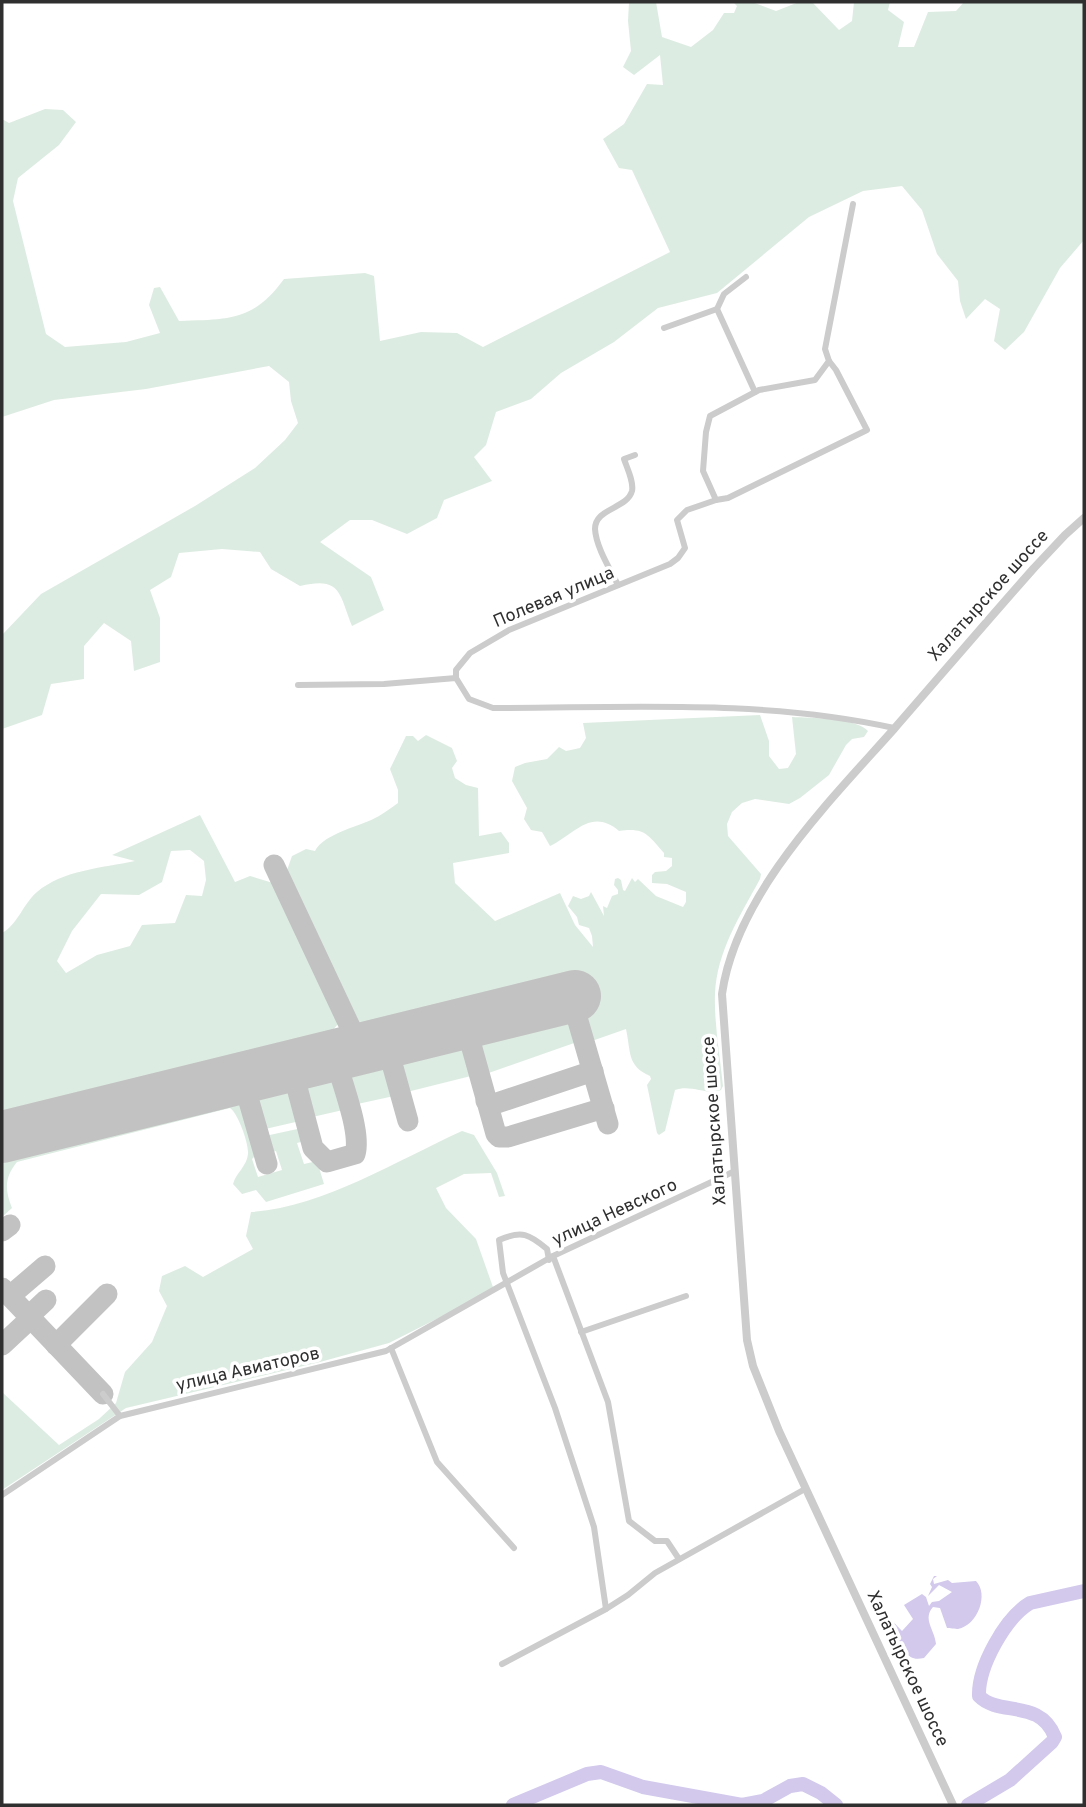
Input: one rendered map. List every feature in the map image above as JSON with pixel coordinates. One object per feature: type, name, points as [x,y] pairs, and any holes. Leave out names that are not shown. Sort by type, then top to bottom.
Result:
[{"type":"street","points":[[829,361],[815,380],[755,392],[710,416],[704,471],[716,500],[728,498],[867,430],[825,349],[853,204]]},
{"type":"street","points":[[664,328],[717,309],[724,294],[746,277]]},
{"type":"street","points":[[717,309],[755,392]]},
{"type":"street","points":[[618,585],[600,547],[595,528],[597,520],[605,512],[626,500],[632,493],[624,459],[635,456]]},
{"type":"street","name":"Полевая улица","points":[[456,678],[456,670],[470,653],[509,630],[670,564],[685,548],[677,520],[687,510],[716,500]]},
{"type":"street","name":"Халатырское шоссе","points":[[952,1802],[805,1489],[765,1398],[747,1340],[721,1005],[723,984],[731,953],[761,895],[797,838],[1034,568],[1084,518]]},
{"type":"street","points":[[298,685],[384,684],[456,678],[469,699],[493,708],[748,708],[855,719],[894,728]]},
{"type":"street","name":"улица Невского","points":[[508,1282],[551,1258],[735,1171]]},
{"type":"street","points":[[606,1609],[594,1527],[555,1408],[503,1273],[499,1241],[513,1234],[531,1236],[547,1249],[608,1402],[629,1521],[655,1541],[667,1541],[679,1559]]},
{"type":"street","name":"улица Авиаторов","points":[[2,1495],[120,1416],[391,1348],[508,1282]]},
{"type":"street","points":[[582,1332],[686,1296]]},
{"type":"street","points":[[391,1348],[438,1462],[514,1548]]},
{"type":"street","points":[[103,1394],[120,1416]]},
{"type":"street","points":[[502,1664],[606,1609],[655,1573],[805,1489]]},
{"type":"shaded area","points":[[629,2],[656,2],[662,37],[691,47],[713,30],[724,13],[734,13],[737,6],[733,2],[752,2],[776,11],[799,2],[812,2],[839,30],[852,21],[854,2],[890,2],[888,10],[904,22],[898,47],[914,47],[928,12],[956,11],[964,2],[1084,2],[1084,240],[1060,268],[1024,332],[1005,350],[994,341],[1000,309],[985,299],[966,319],[960,301],[958,281],[937,254],[922,210],[902,186],[863,191],[809,217],[717,293],[658,308],[614,342],[561,373],[531,399],[496,412],[486,445],[474,457],[492,481],[444,500],[437,518],[407,534],[372,520],[350,520],[320,542],[371,577],[384,610],[352,626],[341,596],[336,590],[324,583],[300,586],[271,569],[260,552],[222,549],[179,553],[171,577],[150,590],[160,618],[160,662],[134,671],[131,641],[104,623],[84,646],[84,679],[51,684],[42,715],[2,729],[2,635],[41,594],[195,506],[255,468],[285,440],[298,423],[291,401],[289,382],[269,366],[146,389],[54,400],[2,417],[2,119],[9,123],[45,109],[63,110],[76,122],[59,145],[18,178],[13,201],[46,334],[65,347],[126,342],[160,333],[149,305],[154,288],[160,287],[179,321],[212,320],[250,311],[273,293],[284,279],[365,273],[374,276],[380,341],[421,332],[457,333],[483,347],[670,252],[632,170],[619,168],[603,139],[624,124],[647,84],[663,85],[660,55],[634,75],[623,67],[631,51]]},
{"type":"shaded area","points":[[760,715],[769,741],[769,756],[779,769],[788,768],[796,754],[792,717],[844,721],[868,731],[864,737],[852,739],[829,775],[800,798],[789,804],[755,799],[742,803],[732,812],[727,824],[728,836],[761,874],[725,948],[717,978],[715,1005],[723,1086],[721,1090],[675,1090],[665,1131],[659,1135],[647,1085],[651,1079],[634,1063],[626,1029],[589,1042],[571,979],[365,1030],[352,1020],[285,876],[292,856],[306,849],[315,851],[326,839],[372,820],[398,803],[398,790],[390,769],[406,736],[413,736],[418,741],[426,735],[452,748],[457,761],[452,768],[455,778],[478,788],[479,836],[501,832],[509,843],[509,853],[453,863],[455,883],[495,921],[560,893],[575,925],[593,947],[589,928],[579,925],[577,917],[568,906],[573,896],[581,899],[589,896],[591,892],[604,916],[603,906],[607,908],[612,896],[618,894],[614,885],[615,879],[621,880],[625,891],[632,878],[635,882],[638,879],[656,896],[683,907],[686,892],[667,884],[652,883],[652,875],[655,872],[666,871],[672,866],[672,858],[664,857],[664,853],[654,841],[640,831],[619,831],[600,822],[583,825],[550,846],[542,832],[531,830],[524,819],[527,808],[512,781],[515,767],[547,759],[559,747],[566,751],[580,748],[586,738],[583,723]]},
{"type":"shaded area","points":[[200,815],[235,882],[250,876],[273,883],[338,1015],[338,1024],[327,1037],[2,1118],[2,933],[32,897],[47,885],[71,874],[135,861],[112,855]],"holes":[[[190,850],[204,861],[206,880],[202,896],[186,895],[175,923],[142,925],[130,946],[97,955],[66,973],[57,961],[72,931],[101,894],[139,895],[162,882],[171,851]]]},
{"type":"shaded area","points":[[571,1015],[577,1042],[483,1075],[474,1039]]},
{"type":"shaded area","points":[[463,1042],[471,1076],[407,1092],[399,1057]]},
{"type":"shaded area","points":[[385,1061],[394,1096],[353,1105],[345,1071]]},
{"type":"shaded area","points":[[334,1073],[343,1110],[308,1118],[300,1081]]},
{"type":"shaded area","points":[[291,1083],[300,1121],[261,1130],[252,1093]]},
{"type":"shaded area","points":[[242,1096],[258,1148],[258,1153],[252,1159],[258,1177],[282,1170],[276,1151],[269,1153],[265,1136],[302,1128],[305,1141],[297,1143],[304,1164],[317,1161],[324,1184],[266,1202],[256,1190],[242,1194],[233,1184],[246,1162],[248,1149],[239,1122],[230,1108],[17,1162],[7,1184],[12,1208],[2,1217],[2,1156]]},
{"type":"shaded area","points":[[462,1131],[474,1135],[497,1173],[505,1196],[499,1197],[491,1173],[464,1174],[436,1188],[446,1208],[476,1239],[494,1290],[389,1343],[126,1408],[2,1490],[2,1392],[59,1445],[99,1419],[116,1403],[125,1372],[152,1342],[167,1306],[159,1291],[162,1276],[185,1266],[203,1277],[253,1249],[246,1236],[251,1212],[278,1209],[332,1192]]},
{"type":"shaded area","points":[[934,1576],[937,1576],[933,1579],[934,1584],[948,1580],[952,1583],[976,1581],[980,1587],[981,1601],[971,1622],[958,1629],[947,1628],[940,1608],[933,1607],[929,1620],[936,1644],[924,1658],[918,1659],[907,1654],[898,1639],[893,1638],[890,1644],[880,1624],[879,1613],[882,1603],[885,1613],[902,1631],[913,1619],[904,1605],[922,1594],[929,1606],[952,1592],[939,1585],[928,1596],[932,1587],[930,1584]]},
{"type":"waterway","points":[[968,1805],[1010,1780],[1055,1737],[1040,1717],[1030,1712],[997,1706],[979,1696],[983,1671],[995,1644],[1011,1620],[1030,1603],[1084,1591]]},
{"type":"waterway","points":[[513,1805],[587,1774],[601,1772],[643,1787],[742,1805],[763,1801],[790,1786],[803,1784],[836,1805]]},
{"type":"taxiway","points":[[274,865],[360,1048]]},
{"type":"taxiway","points":[[571,997],[608,1124]]},
{"type":"taxiway","points":[[465,1023],[499,1137],[508,1137],[604,1108]]},
{"type":"taxiway","points":[[386,1042],[408,1121]]},
{"type":"taxiway","points":[[291,1065],[313,1148],[327,1162],[355,1154],[356,1144],[353,1119],[334,1054]]},
{"type":"taxiway","points":[[486,1101],[494,1104],[593,1071]]},
{"type":"taxiway","points":[[242,1077],[267,1164]]},
{"type":"taxiway","points":[[2,1231],[10,1225]]},
{"type":"taxiway","points":[[10,1296],[45,1266]]},
{"type":"taxiway","points":[[2,1288],[103,1394]]},
{"type":"taxiway","points":[[56,1345],[107,1294]]},
{"type":"taxiway","points":[[29,1316],[46,1300]]},
{"type":"taxiway","points":[[2,1345],[31,1318]]},
{"type":"runway","points":[[2,1137],[575,996]]}]
